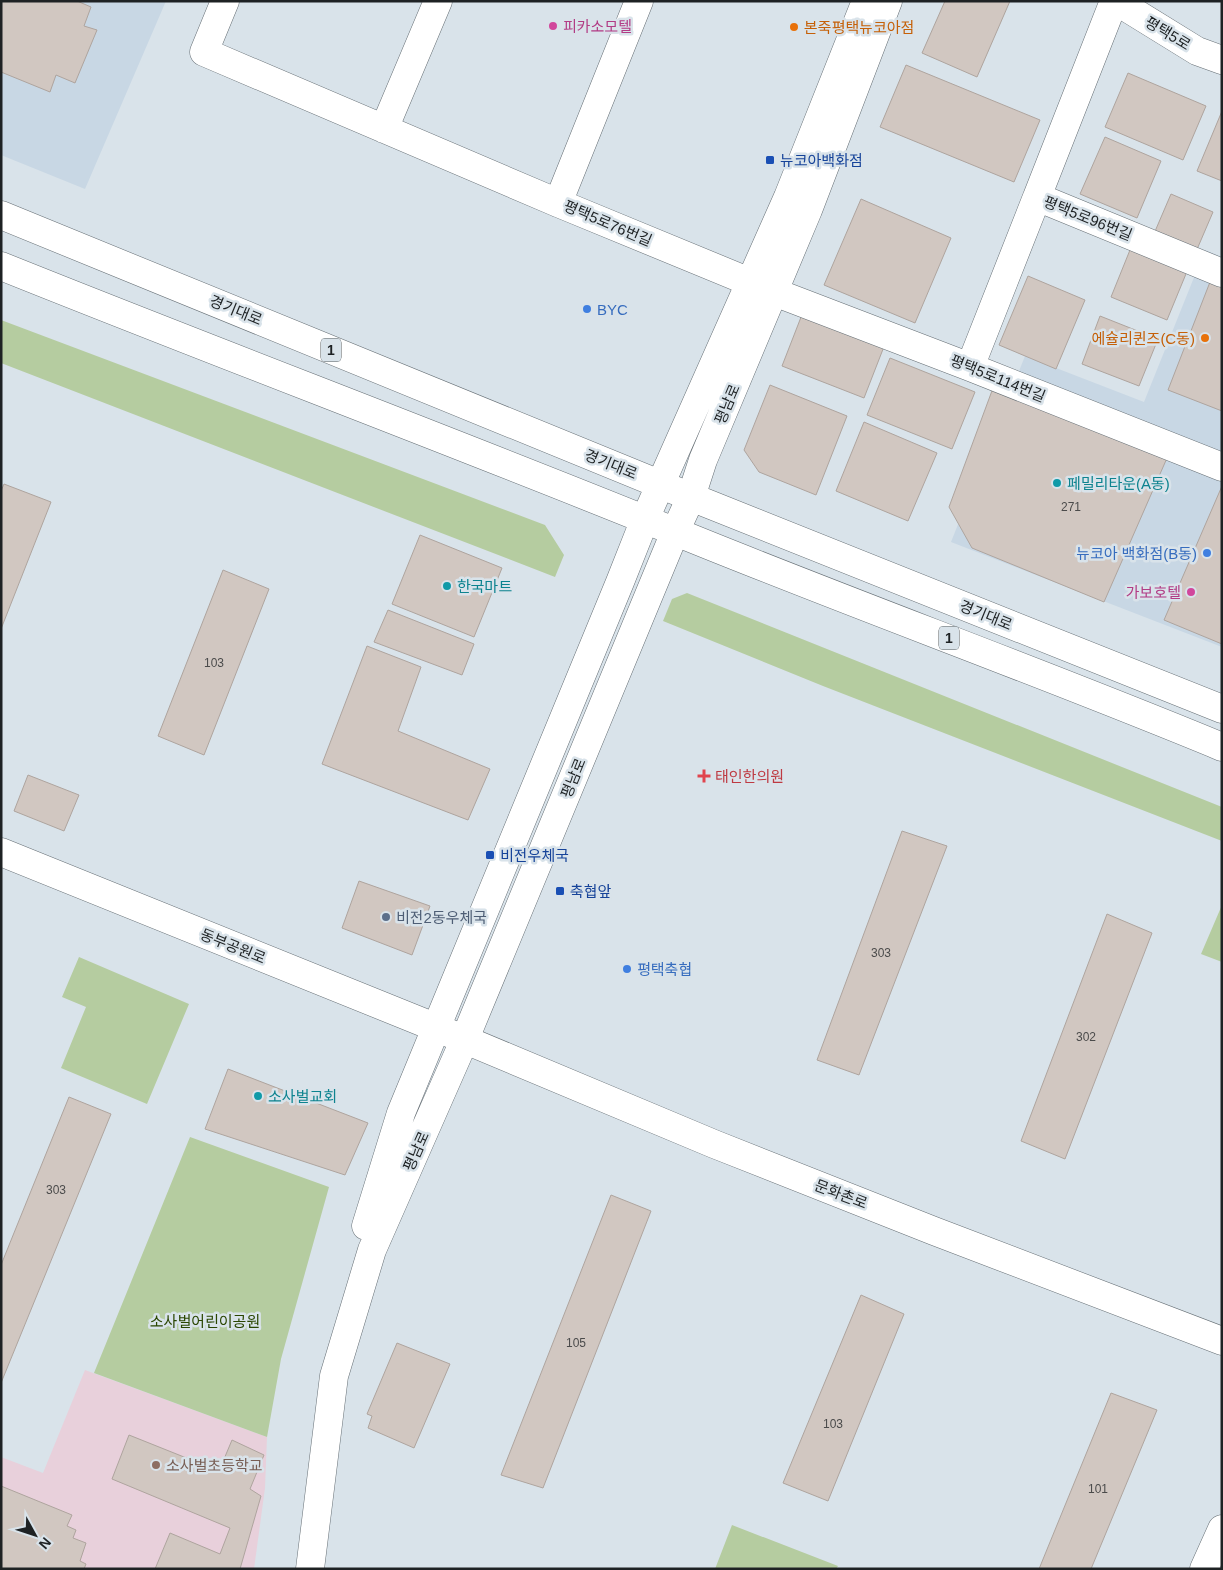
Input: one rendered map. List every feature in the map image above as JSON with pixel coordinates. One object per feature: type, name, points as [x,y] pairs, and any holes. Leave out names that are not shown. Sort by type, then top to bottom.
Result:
[{"type":"street","points":[[225,1],[204,52],[558,203]]},
{"type":"street","points":[[384,129],[438,1]]},
{"type":"street","name":"평택5로76번길","points":[[639,1],[558,203],[762,288]]},
{"type":"street","points":[[292,1569],[315,1395],[401,1113],[645,519],[762,288],[788,197],[866,1]]},
{"type":"street","name":"평남로","points":[[310,1569],[334,1376],[372,1250],[464,1041],[691,497],[762,288],[808,210],[888,1]]},
{"type":"street","name":"평택5로","points":[[1115,1],[1197,50],[1222,60]]},
{"type":"street","name":"평택5로96번길","points":[[1115,1],[1037,197],[1222,273]]},
{"type":"street","points":[[970,367],[1037,197]]},
{"type":"street","name":"경기대로","points":[[1,215],[661,485],[1222,709]]},
{"type":"street","name":"1","points":[[1,266],[675,532],[1108,700],[1222,747]]},
{"type":"street","name":"평택5로114번길","points":[[762,288],[970,367],[1222,467]]},
{"type":"street","name":"동부공원로","points":[[1,852],[437,1028],[464,1041]]},
{"type":"street","name":"문화촌로","points":[[464,1041],[714,1144],[934,1231],[1222,1341]]},
{"type":"street","points":[[1204,1569],[1222,1529]]},
{"type":"shaded area","points":[[1,1],[166,1],[85,189],[1,155]]},
{"type":"shaded area","points":[[1205,250],[1222,257],[1222,647],[951,542],[1025,356],[1144,402]]},
{"type":"shaded area","name":"소사벌초등학교","points":[[85,1370],[267,1437],[265,1488],[254,1569],[1,1569],[1,1457],[43,1473]]},
{"type":"green space","points":[[1,320],[545,525],[564,555],[555,577],[1,363]]},
{"type":"green space","points":[[687,593],[1222,807],[1222,841],[823,686],[663,621],[672,599]]},
{"type":"green space","points":[[1222,905],[1222,962],[1201,954]]},
{"type":"green space","points":[[79,957],[189,1004],[147,1104],[61,1068],[86,1007],[62,997]]},
{"type":"green space","name":"소사벌어린이공원","points":[[190,1137],[329,1187],[281,1359],[267,1437],[94,1373]]},
{"type":"green space","points":[[732,1525],[838,1566],[836,1569],[715,1569]]},
{"type":"building","points":[[1,1],[77,1],[91,7],[84,26],[97,30],[75,83],[56,75],[50,92],[1,72]]},
{"type":"building","points":[[945,1],[1010,1],[977,77],[922,53]]},
{"type":"building","points":[[906,65],[1040,120],[1014,182],[880,127]]},
{"type":"building","points":[[1128,73],[1206,106],[1183,160],[1105,127]]},
{"type":"building","points":[[1222,111],[1222,181],[1197,171]]},
{"type":"building","points":[[1105,137],[1161,161],[1137,218],[1080,194]]},
{"type":"building","points":[[1171,194],[1213,212],[1195,254],[1153,236]]},
{"type":"building","points":[[861,199],[951,238],[915,323],[824,285]]},
{"type":"building","points":[[1132,245],[1188,269],[1167,320],[1111,297]]},
{"type":"building","points":[[1028,276],[1085,300],[1056,369],[999,345]]},
{"type":"building","name":"에슐리퀸즈(C동)","points":[[1210,282],[1222,286],[1222,411],[1168,390]]},
{"type":"building","points":[[803,312],[885,344],[864,398],[782,366]]},
{"type":"building","points":[[1100,316],[1158,339],[1139,386],[1082,364]]},
{"type":"building","points":[[890,358],[975,392],[952,449],[867,415]]},
{"type":"building","points":[[770,385],[847,416],[816,495],[759,472],[744,450]]},
{"type":"building","name":"페밀리타운(A동)","points":[[993,388],[1167,458],[1104,602],[972,548],[949,507]]},
{"type":"building","points":[[864,422],[937,453],[908,521],[836,491]]},
{"type":"building","points":[[4,484],[51,502],[1,629],[1,491]]},
{"type":"building","name":"뉴코아 백화점(B동)","points":[[1222,486],[1222,644],[1164,620]]},
{"type":"building","name":"한국마트","points":[[420,535],[502,568],[474,637],[392,604]]},
{"type":"building","points":[[223,570],[269,589],[204,755],[158,736]]},
{"type":"building","points":[[388,610],[474,644],[462,675],[374,642]]},
{"type":"building","points":[[367,646],[421,667],[398,731],[490,769],[468,820],[322,764]]},
{"type":"building","points":[[28,775],[79,795],[64,831],[14,811]]},
{"type":"building","points":[[902,831],[947,846],[859,1075],[817,1060]]},
{"type":"building","name":"비전2동우체국","points":[[359,881],[430,906],[412,955],[342,928]]},
{"type":"building","points":[[1107,914],[1152,933],[1065,1159],[1021,1141]]},
{"type":"building","name":"소사벌교회","points":[[228,1069],[368,1123],[345,1175],[205,1129]]},
{"type":"building","points":[[69,1097],[111,1114],[1,1383],[1,1265]]},
{"type":"building","points":[[611,1195],[651,1211],[543,1488],[501,1475]]},
{"type":"building","points":[[861,1295],[904,1314],[828,1501],[783,1483]]},
{"type":"building","points":[[397,1343],[450,1364],[414,1448],[368,1428],[372,1416],[367,1414]]},
{"type":"building","points":[[1111,1393],[1157,1410],[1091,1569],[1039,1569]]},
{"type":"building","points":[[129,1435],[219,1471],[232,1440],[264,1455],[250,1489],[261,1496],[240,1569],[155,1569],[170,1533],[220,1554],[230,1528],[112,1479]]},
{"type":"building","points":[[1,1486],[72,1515],[67,1526],[76,1530],[73,1538],[86,1543],[80,1561],[86,1564],[84,1569],[1,1569]]},
{"type":"place","name":"피카소모텔","points":[[553,26]]},
{"type":"place","name":"본죽평택뉴코아점","points":[[794,27]]},
{"type":"place","name":"뉴코아백화점","points":[[770,160]]},
{"type":"place","name":"BYC","points":[[587,309]]},
{"type":"place","name":"에슐리퀸즈(C동)","points":[[1205,338]]},
{"type":"place","name":"페밀리타운(A동)","points":[[1057,483]]},
{"type":"place","name":"뉴코아 백화점(B동)","points":[[1207,553]]},
{"type":"place","name":"한국마트","points":[[447,586]]},
{"type":"place","name":"가보호텔","points":[[1191,592]]},
{"type":"place","name":"태인한의원","points":[[704,776]]},
{"type":"place","name":"비전우체국","points":[[490,855]]},
{"type":"place","name":"축협앞","points":[[560,891]]},
{"type":"place","name":"비전2동우체국","points":[[386,917]]},
{"type":"place","name":"평택축협","points":[[627,969]]},
{"type":"place","name":"소사벌교회","points":[[258,1096]]},
{"type":"place","name":"소사벌초등학교","points":[[156,1465]]}]
